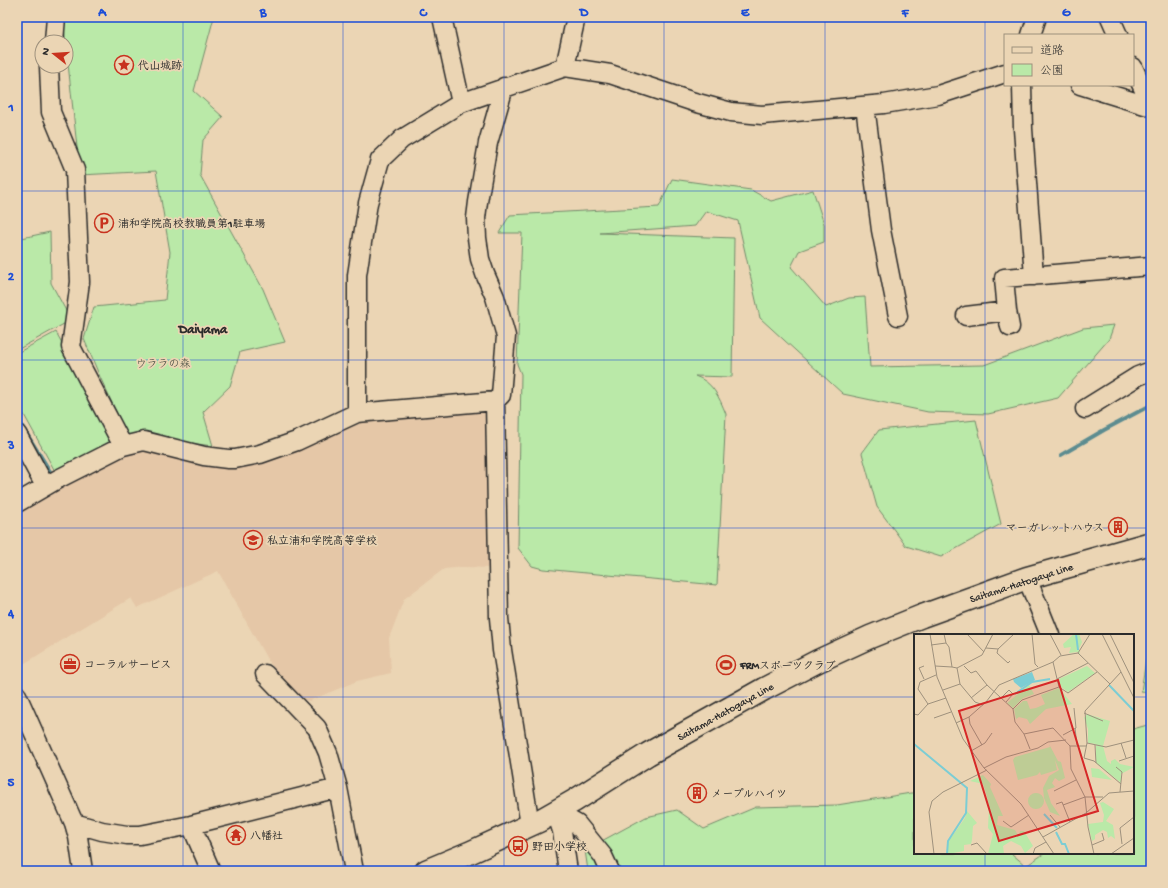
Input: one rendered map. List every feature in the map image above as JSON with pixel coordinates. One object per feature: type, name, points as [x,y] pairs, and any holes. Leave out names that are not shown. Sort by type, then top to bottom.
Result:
[{"type":"main road","name":"Saitama-Hatogaya Line","points":[[426,871],[556,812],[648,754],[764,689],[818,661],[922,616],[1027,578],[1151,543]]},
{"type":"street","points":[[55,34],[56,17]]},
{"type":"street","points":[[442,17],[461,102]]},
{"type":"street","points":[[565,66],[576,17]]},
{"type":"street","points":[[1031,34],[1037,17]]},
{"type":"street","points":[[1110,17],[1118,34]]},
{"type":"street","points":[[357,413],[357,275],[368,203],[380,160],[402,139],[461,102],[565,66],[610,74],[694,102],[731,112],[762,115],[884,104],[938,95],[1004,73]]},
{"type":"street","points":[[1134,68],[1151,106]]},
{"type":"street","points":[[49,74],[51,112],[75,170],[80,282],[71,347],[123,446]]},
{"type":"street","points":[[1022,86],[1023,129],[1034,276]]},
{"type":"street","points":[[1083,86],[1151,106]]},
{"type":"street","points":[[17,503],[123,446],[144,441],[204,456],[235,459],[260,454],[297,440],[357,413],[495,401],[501,395],[506,336],[497,302],[480,259],[476,218],[488,143],[504,87]]},
{"type":"street","points":[[865,106],[880,230],[898,316]]},
{"type":"street","points":[[966,316],[1008,319],[1004,278],[1151,266]]},
{"type":"street","points":[[1085,409],[1138,376],[1151,372]]},
{"type":"street","points":[[495,401],[499,618],[502,650],[530,825]]},
{"type":"street","points":[[17,434],[52,483]]},
{"type":"street","points":[[1027,578],[1050,634]]},
{"type":"street","points":[[265,674],[317,728],[328,753],[338,788],[354,871]]},
{"type":"street","points":[[17,695],[74,823],[78,837],[82,871]]},
{"type":"street","points":[[74,823],[102,831],[127,835],[140,835],[191,825],[338,788]]},
{"type":"street","points":[[556,812],[562,831],[568,871]]},
{"type":"street","points":[[556,812],[577,824],[603,856],[610,871]]},
{"type":"street","points":[[191,825],[211,871]]},
{"type":"shaded area","name":"私立浦和学院高等学校","points":[[490,406],[491,485],[489,568],[466,567],[444,569],[404,599],[389,638],[391,673],[357,681],[309,701],[301,699],[268,661],[218,571],[137,608],[131,598],[17,668],[17,513],[136,441],[216,460],[302,443],[375,417]]},
{"type":"green space","name":"ウララの森","points":[[63,17],[214,17],[194,91],[223,117],[203,140],[200,175],[263,289],[285,342],[240,352],[230,386],[203,412],[213,446],[127,435],[84,339],[94,307],[165,300],[170,252],[156,171],[80,175],[69,74],[74,74],[74,34],[65,34]]},
{"type":"green space","points":[[672,179],[751,190],[771,201],[813,190],[824,224],[824,242],[799,251],[791,267],[826,307],[849,298],[865,297],[870,367],[984,365],[1083,328],[1114,325],[1109,339],[1058,398],[988,414],[928,412],[843,394],[760,318],[738,221],[706,211],[695,226],[600,233],[734,238],[732,377],[695,376],[711,386],[718,396],[726,414],[717,585],[543,569],[532,566],[518,548],[521,374],[517,364],[522,233],[499,233],[510,215],[659,207]]},
{"type":"green space","points":[[50,232],[51,283],[71,320],[17,350],[17,239]]},
{"type":"green space","points":[[56,332],[114,439],[56,473],[17,402],[17,353]]},
{"type":"green space","points":[[976,420],[1001,524],[941,557],[906,546],[877,507],[862,453],[879,430]]},
{"type":"green space","points":[[1151,656],[1151,693],[1141,692],[1146,659]]},
{"type":"green space","points":[[1151,724],[1151,871],[588,871],[585,850],[646,817],[677,810],[704,829],[756,807],[837,805],[911,793],[914,793],[914,854],[1012,854],[1026,866],[1044,854],[1134,854],[1134,729]]},
{"type":"waterway","points":[[1061,455],[1151,405]]},
{"type":"waterway","points":[[17,418],[51,473]]},
{"type":"place","name":"代山城跡","points":[[124,65]]},
{"type":"place","name":"浦和学院高校教職員第1駐車場","points":[[104,223]]},
{"type":"place","name":"マーガレットハウス","points":[[1118,527]]},
{"type":"place","name":"私立浦和学院高等学校","points":[[253,540]]},
{"type":"place","name":"コーラルサービス","points":[[70,664]]},
{"type":"place","name":"FRMスポーツクラブ","points":[[726,665]]},
{"type":"place","name":"メープルハイツ","points":[[697,793]]},
{"type":"place","name":"八幡社","points":[[236,835]]},
{"type":"place","name":"野田小学校","points":[[518,846]]},
{"type":"district","name":"Daiyama","points":[[203,328]]}]
